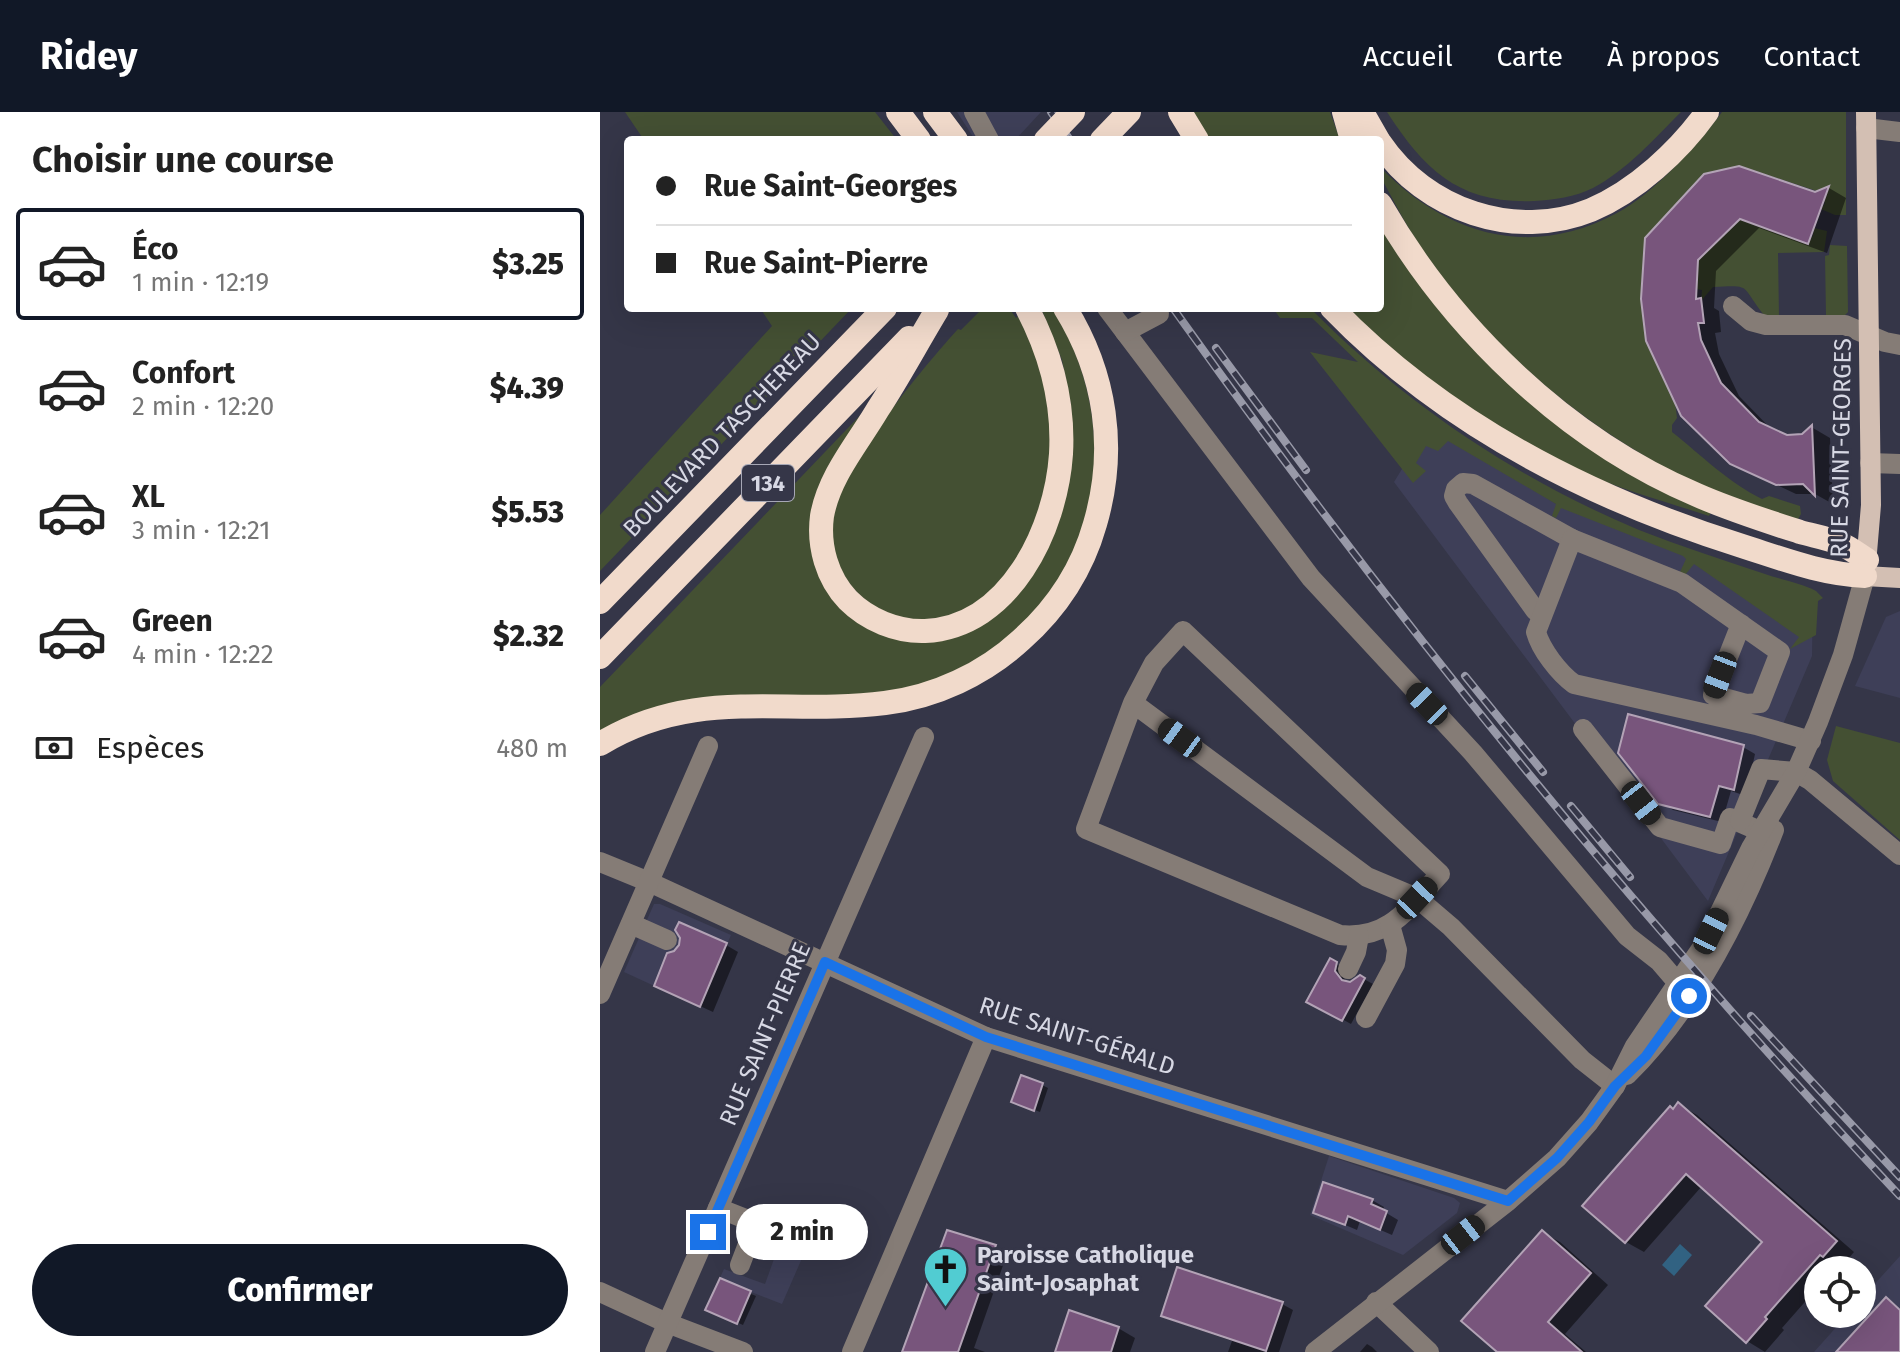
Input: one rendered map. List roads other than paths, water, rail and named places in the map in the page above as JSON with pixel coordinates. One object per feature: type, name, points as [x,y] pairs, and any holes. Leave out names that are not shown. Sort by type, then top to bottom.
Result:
[{"type":"highway","points":[[898,112],[916,136]]},
{"type":"highway","points":[[935,112],[953,136]]},
{"type":"highway","points":[[1050,136],[1073,112]]},
{"type":"highway","points":[[1106,136],[1129,112]]},
{"type":"highway","points":[[1180,112],[1195,136]]},
{"type":"highway","points":[[1344,112],[1351,136]]},
{"type":"highway","points":[[1362,112],[1376,136]]},
{"type":"highway","points":[[1384,147],[1410,177],[1444,201],[1482,216],[1540,222],[1579,215],[1624,192],[1670,154],[1707,112]]},
{"type":"highway","points":[[1384,210],[1414,257],[1472,330],[1516,374],[1566,417],[1604,444],[1682,489],[1761,519],[1841,544],[1866,568]]},
{"type":"highway","name":"BOULEVARD TASCHEREAU","points":[[600,602],[881,312]]},
{"type":"highway","name":"134","points":[[600,657],[935,312]]},
{"type":"highway","points":[[936,312],[840,470],[830,489],[822,518],[825,558],[830,575],[840,591],[872,618],[909,630],[931,631],[955,626],[988,608],[1026,563],[1049,514],[1060,463],[1060,412],[1051,362],[1029,312]]},
{"type":"highway","points":[[600,744],[649,721],[709,707],[859,705],[914,698],[978,671],[1029,634],[1061,596],[1082,560],[1098,516],[1106,467],[1106,432],[1099,388],[1087,349],[1067,312]]},
{"type":"highway","points":[[1337,312],[1425,389],[1475,425],[1549,469],[1628,506],[1699,533],[1831,574],[1866,568]]},
{"type":"main road","name":"RUE SAINT-GEORGES","points":[[1866,120],[1871,505],[1866,568]]},
{"type":"main road","points":[[1866,568],[1896,578]]},
{"type":"street","points":[[974,112],[987,136]]},
{"type":"street","points":[[1866,120],[1900,132]]},
{"type":"street","points":[[1733,306],[1751,321],[1766,325],[1845,325],[1900,345]]},
{"type":"street","points":[[1110,312],[1311,578],[1473,753],[1627,936],[1659,961],[1684,989]]},
{"type":"street","points":[[1125,332],[1159,314]]},
{"type":"street","points":[[1870,463],[1900,464]]},
{"type":"street","points":[[1542,615],[1535,610],[1458,503],[1454,496],[1463,483],[1473,484],[1572,539],[1682,583],[1741,624]]},
{"type":"street","points":[[1572,539],[1536,632],[1538,640],[1562,673],[1574,684],[1756,725],[1811,741]]},
{"type":"street","name":"RUE SAINT-GEORGES","points":[[1315,1352],[1508,1201],[1557,1158],[1615,1086],[1646,1056],[1684,989],[1724,942],[1766,834],[1811,741],[1845,652],[1866,568]]},
{"type":"street","points":[[1183,631],[1440,874],[1417,898],[1390,925],[1370,935],[1340,935],[1086,829],[1133,703],[1154,663],[1183,631]]},
{"type":"street","points":[[1133,703],[1367,877],[1417,898],[1451,927],[1582,1060],[1615,1086]]},
{"type":"street","points":[[1583,729],[1660,827],[1721,844],[1730,818],[1766,834]]},
{"type":"street","name":"RUE SAINT-PIERRE","points":[[655,1352],[924,737]]},
{"type":"street","points":[[600,994],[708,746]]},
{"type":"street","points":[[1740,821],[1761,769],[1796,772],[1817,785],[1900,855]]},
{"type":"street","name":"RUE SAINT-GÉRALD","points":[[600,862],[986,1037],[1508,1201]]},
{"type":"street","points":[[631,924],[667,940]]},
{"type":"street","points":[[1366,1018],[1395,964],[1397,950],[1390,925]]},
{"type":"street","points":[[1348,969],[1359,936]]},
{"type":"street","points":[[852,1352],[986,1037]]},
{"type":"street","points":[[718,1208],[756,1223],[740,1265]]},
{"type":"street","points":[[600,1292],[667,1323],[743,1352]]},
{"type":"street","points":[[1376,1302],[1429,1352]]},
{"type":"railway","points":[[1051,112],[1067,136]]},
{"type":"railway","points":[[1176,312],[1343,539],[1521,764],[1707,983],[1900,1196]]},
{"type":"railway","points":[[1216,348],[1306,470]]},
{"type":"railway","points":[[1465,676],[1543,772]]},
{"type":"railway","points":[[1571,806],[1630,877]]},
{"type":"railway","points":[[1751,1016],[1900,1177]]},
{"type":"place","name":"Paroisse Catholique Saint-Josaphat","points":[[946,1308]]}]
